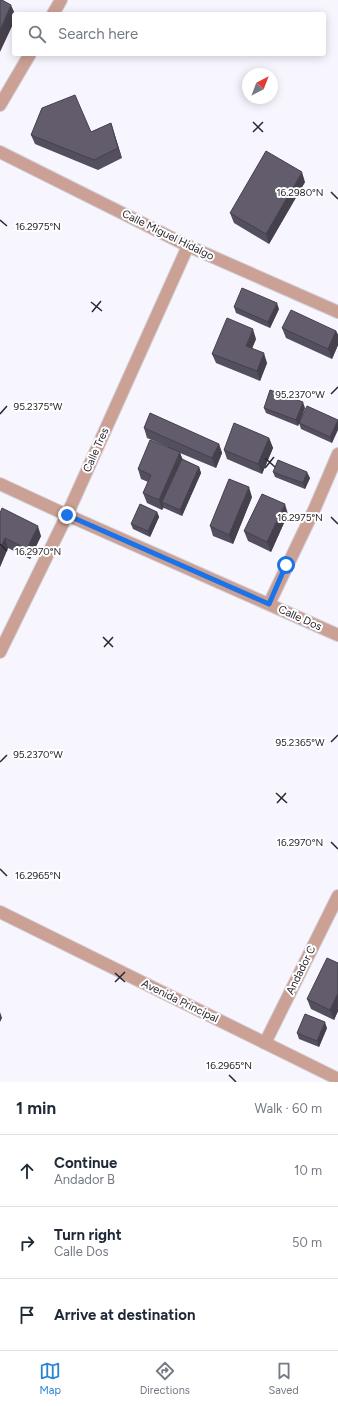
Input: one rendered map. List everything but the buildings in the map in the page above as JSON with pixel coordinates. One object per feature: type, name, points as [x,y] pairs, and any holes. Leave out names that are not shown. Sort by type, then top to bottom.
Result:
[{"type":"street","points":[[54,12],[61,0]]},
{"type":"street","points":[[0,105],[29,56]]},
{"type":"street","name":"Calle Miguel Hidalgo","points":[[0,152],[188,246],[338,312]]},
{"type":"street","name":"Calle Tres","points":[[0,652],[67,515],[188,246]]},
{"type":"street","points":[[269,604],[314,510],[338,454]]},
{"type":"street","name":"Calle Dos","points":[[0,484],[338,635]]},
{"type":"street","name":"Andador C","points":[[265,1043],[338,896]]},
{"type":"street","name":"Avenida Principal","points":[[0,912],[338,1079]]},
{"type":"route","points":[[67,515],[269,604],[286,565]]}]
